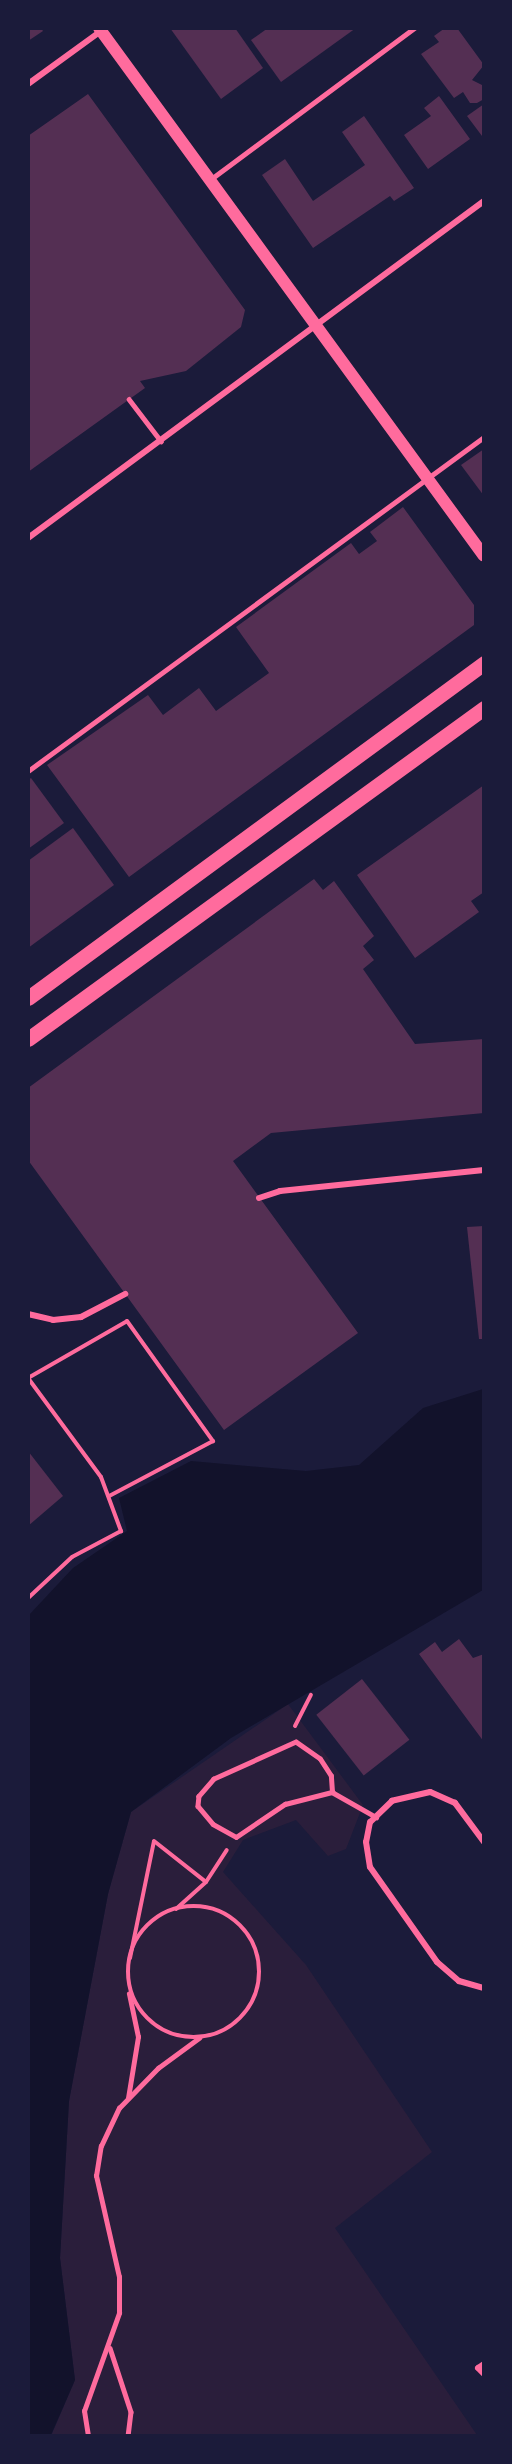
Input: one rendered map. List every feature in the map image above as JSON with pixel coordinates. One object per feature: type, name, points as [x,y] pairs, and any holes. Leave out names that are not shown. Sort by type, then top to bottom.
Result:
[{"type":"main road","points":[[100,30],[483,556]]},
{"type":"main road","points":[[28,998],[483,663]]},
{"type":"main road","points":[[28,1039],[483,708]]},
{"type":"street","points":[[28,84],[100,30]]},
{"type":"street","points":[[28,538],[483,201]]},
{"type":"street","points":[[260,1198],[280,1191],[483,1170]]},
{"type":"street","points":[[28,1314],[53,1320],[81,1317],[125,1294]]},
{"type":"street","points":[[483,1842],[455,1803],[430,1792],[392,1801],[376,1817],[366,1842],[370,1867],[437,1962],[459,1981],[483,1988]]},
{"type":"street","points":[[483,2364],[478,2367],[483,2374]]},
{"type":"lane","points":[[209,180],[414,28]]},
{"type":"lane","points":[[129,399],[161,441]]},
{"type":"lane","points":[[28,771],[483,438]]},
{"type":"lane","points":[[332,1792],[331,1776],[320,1759],[291,1742],[249,1767],[214,1779],[199,1796],[205,1817],[236,1837],[285,1804],[332,1792],[376,1817]]},
{"type":"lane","points":[[88,2436],[84,2411],[110,2348],[119,2313],[119,2277],[96,2176],[101,2146],[128,2100],[158,2068],[200,2038],[228,2029],[245,2015],[261,1974],[258,1953],[233,1918],[213,1909],[176,1909],[152,1922],[130,1958],[129,1991],[138,2037],[128,2100]]},
{"type":"lane","points":[[129,1991],[147,2018],[164,2032],[200,2038]]},
{"type":"lane","points":[[110,2348],[131,2412],[129,2436]]},
{"type":"path","points":[[28,1598],[72,1557],[121,1531],[101,1477],[28,1378],[127,1321],[213,1441],[109,1496]]},
{"type":"path","points":[[291,1742],[311,1695]]},
{"type":"path","points":[[176,1909],[206,1882],[236,1837]]},
{"type":"path","points":[[130,1958],[154,1841],[206,1882]]},
{"type":"shaded area","points":[[483,1389],[483,1590],[231,1738],[131,1812],[108,1894],[69,2101],[60,2258],[75,2380],[51,2435],[29,2435],[29,1615],[73,1568],[127,1531],[119,1498],[191,1461],[306,1471],[359,1465],[423,1408]]},
{"type":"shaded area","points":[[288,1704],[363,1805],[346,1849],[328,1856],[296,1820],[243,1840],[223,1872],[306,1965],[432,2152],[335,2228],[477,2435],[51,2436],[75,2380],[60,2258],[69,2101],[108,1894],[131,1812]]},
{"type":"building","points":[[28,28],[41,28],[43,31],[28,41]]},
{"type":"building","points":[[170,28],[235,28],[263,68],[221,99]]},
{"type":"building","points":[[268,28],[356,28],[281,82],[251,40]]},
{"type":"building","points":[[445,28],[457,28],[484,65],[472,80],[484,86],[484,99],[477,103],[470,103],[463,92],[454,98],[421,54],[439,42],[434,36]]},
{"type":"building","points":[[88,94],[245,310],[241,327],[186,371],[140,381],[145,388],[28,472],[28,136]]},
{"type":"building","points":[[439,96],[470,139],[428,169],[404,135],[431,116],[424,108]]},
{"type":"building","points":[[484,104],[484,134],[482,136],[467,116]]},
{"type":"building","points":[[364,116],[414,188],[394,201],[390,196],[313,248],[262,175],[285,159],[313,201],[365,165],[342,132]]},
{"type":"building","points":[[484,449],[484,496],[461,465]]},
{"type":"building","points":[[403,507],[474,605],[474,625],[129,877],[47,765],[148,695],[163,715],[199,688],[216,711],[269,673],[236,627],[351,543],[359,554],[377,541],[370,532]]},
{"type":"building","points":[[31,778],[64,823],[28,849],[28,780]]},
{"type":"building","points":[[484,785],[484,892],[471,901],[479,912],[415,958],[357,875]]},
{"type":"building","points":[[73,828],[114,885],[28,948],[28,861]]},
{"type":"building","points":[[314,879],[323,890],[334,881],[374,936],[363,946],[374,960],[363,969],[415,1044],[484,1039],[484,1113],[271,1133],[233,1161],[358,1333],[224,1430],[28,1160],[28,1088]]},
{"type":"building","points":[[484,1226],[484,1339],[479,1339],[467,1227]]},
{"type":"building","points":[[28,1451],[63,1496],[28,1526]]},
{"type":"building","points":[[459,1639],[473,1658],[484,1654],[484,1742],[419,1654],[435,1642],[442,1652]]},
{"type":"building","points":[[362,1679],[409,1740],[364,1775],[316,1715]]}]
